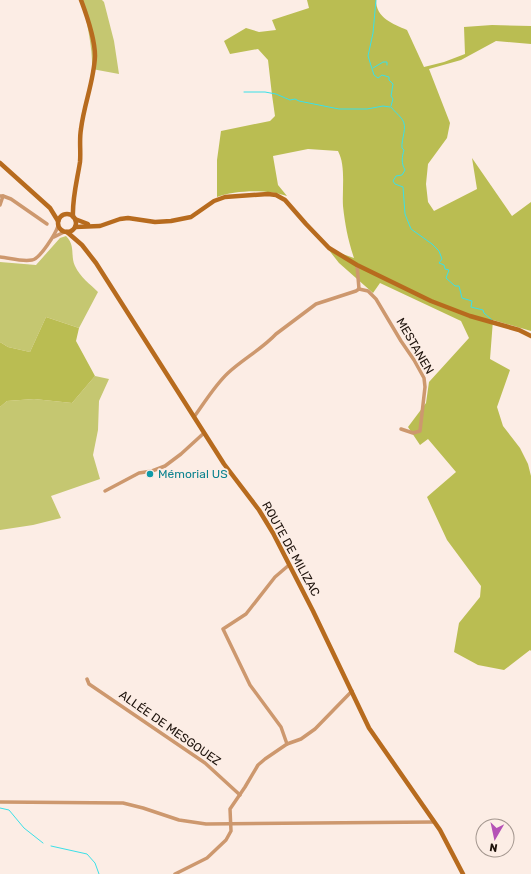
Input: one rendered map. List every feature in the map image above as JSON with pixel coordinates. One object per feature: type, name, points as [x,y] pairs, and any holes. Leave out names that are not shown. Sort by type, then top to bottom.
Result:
[{"type":"main road","points":[[75,227],[72,206],[80,160],[81,128],[90,89],[95,56],[87,17],[81,0]]},
{"type":"main road","points":[[0,163],[50,208],[94,226]]},
{"type":"main road","points":[[50,208],[60,230],[66,232],[72,231],[75,227],[104,225],[120,219],[128,218],[155,222],[178,220],[191,217],[214,201],[225,196],[276,195],[285,200],[329,248],[357,266],[431,301],[470,316],[519,330],[531,336]]},
{"type":"main road","points":[[58,223],[72,206]]},
{"type":"main road","name":"ROUTE DE MILIZAC","points":[[75,227],[76,235],[82,245],[110,284],[224,464],[259,510],[274,534],[369,728],[440,830],[463,874]]},
{"type":"main road","name":"ROUTE DE MILIZAC","points":[[66,232],[82,245]]},
{"type":"street","points":[[0,205],[1,196],[11,199],[47,224]]},
{"type":"street","points":[[0,257],[36,259],[53,238],[58,223]]},
{"type":"street","points":[[53,238],[66,232]]},
{"type":"street","points":[[194,416],[226,374],[276,334],[316,304],[359,289],[357,266]]},
{"type":"street","name":"MESTANEN","points":[[359,289],[368,291],[376,299],[424,378],[425,387],[420,431],[413,433],[401,428]]},
{"type":"street","points":[[105,491],[139,473],[152,471],[165,466],[204,433]]},
{"type":"street","points":[[288,744],[281,727],[250,685],[222,630],[246,614],[275,577],[289,565]]},
{"type":"street","name":"ALLÉE DE MESGOUEZ","points":[[87,679],[89,684],[205,763],[240,795]]},
{"type":"street","points":[[175,874],[212,854],[226,840],[231,831],[230,809],[258,765],[288,744],[301,739],[315,729],[352,691]]},
{"type":"street","points":[[0,802],[123,803],[179,820],[206,824],[434,822]]},
{"type":"green space","points":[[83,0],[102,0],[104,2],[114,41],[119,74],[92,69],[90,43]]},
{"type":"green space","points":[[66,236],[72,247],[74,262],[77,270],[82,277],[98,292],[79,328],[46,317],[30,352],[8,347],[0,342],[0,262],[36,265],[60,238]]},
{"type":"green space","points":[[95,376],[109,379],[99,401],[98,430],[93,455],[100,479],[51,496],[61,518],[33,525],[0,530],[0,407],[7,401],[34,399],[72,403]]},
{"type":"shaded area","points":[[307,0],[376,0],[379,11],[386,20],[407,30],[424,67],[444,62],[465,54],[464,27],[492,25],[531,26],[531,44],[496,41],[461,60],[429,69],[450,123],[447,138],[428,164],[426,184],[428,202],[434,211],[477,189],[472,158],[512,216],[531,202],[531,331],[493,320],[490,359],[510,370],[497,407],[503,426],[520,448],[528,464],[531,476],[531,651],[530,650],[504,670],[478,665],[454,652],[459,623],[480,597],[481,586],[447,540],[427,497],[456,472],[428,439],[420,445],[408,427],[426,403],[429,382],[469,338],[461,321],[380,283],[373,293],[339,263],[328,249],[354,258],[348,239],[345,220],[343,206],[343,170],[338,151],[308,149],[273,156],[278,185],[287,196],[271,192],[252,191],[233,193],[217,197],[217,160],[221,131],[270,121],[275,116],[268,60],[258,49],[230,54],[224,41],[246,28],[259,32],[276,30],[272,20],[309,8]]},
{"type":"shaded area","points":[[46,317],[79,328],[76,341],[95,376],[72,403],[34,399],[7,401],[0,407],[0,342],[8,347],[30,352]]},
{"type":"waterway","points":[[376,0],[373,33],[368,56],[374,75],[378,78],[382,75],[389,77],[389,80],[393,84],[391,96],[393,99],[391,106]]},
{"type":"waterway","points":[[373,68],[383,62],[387,62],[387,65]]},
{"type":"waterway","points":[[244,92],[265,92],[276,94],[290,100],[295,99],[339,109],[367,109],[383,106],[390,107]]},
{"type":"waterway","points":[[391,107],[404,122],[402,144],[402,148],[404,150],[402,160],[405,170],[402,175],[396,176],[393,181],[395,184],[403,187],[405,214],[411,229],[439,251],[442,259],[439,263],[444,265],[445,269],[449,270],[446,278],[455,286],[459,286],[462,298],[472,301],[471,307],[483,310],[484,313],[492,320]]},
{"type":"waterway","points":[[0,808],[9,810],[24,828],[43,843]]},
{"type":"waterway","points":[[51,846],[87,854],[95,863],[99,874]]},
{"type":"place","name":"Mémorial US","points":[[150,474]]}]
